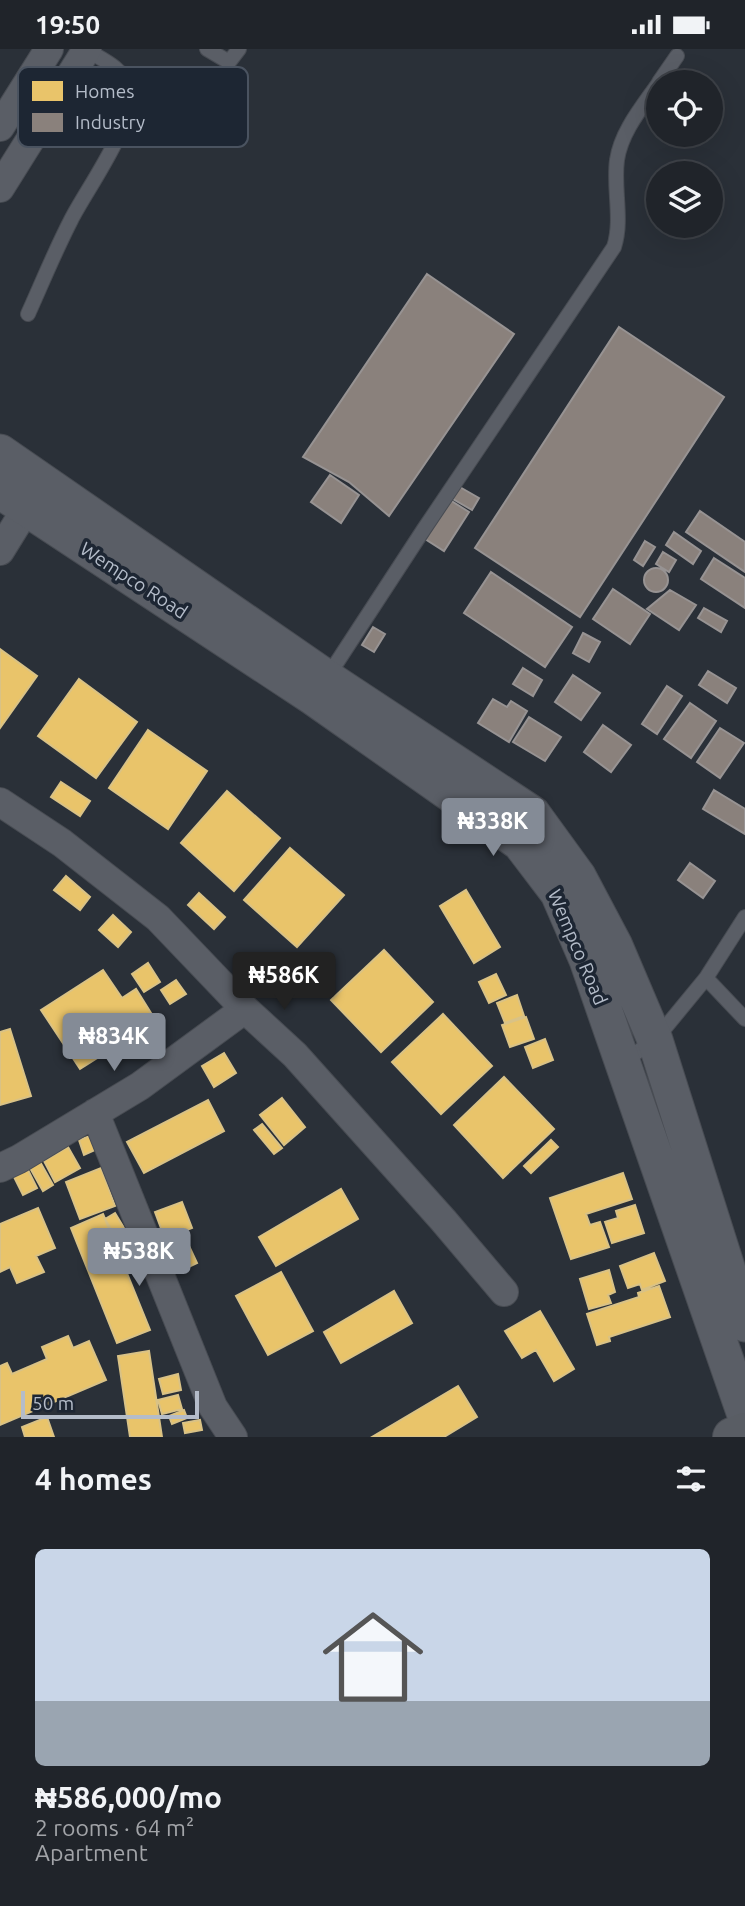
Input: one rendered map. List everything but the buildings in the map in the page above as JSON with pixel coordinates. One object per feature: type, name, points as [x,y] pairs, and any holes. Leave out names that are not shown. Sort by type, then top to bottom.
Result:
[{"type":"main road","points":[[732,1437],[745,1432]]},
{"type":"street","points":[[38,67],[49,49]]},
{"type":"street","points":[[76,67],[87,50]]},
{"type":"street","points":[[0,127],[18,98]]},
{"type":"street","points":[[0,188],[26,147]]},
{"type":"street","name":"Wempco Road","points":[[0,452],[321,688],[520,843],[558,894],[587,960],[745,1415]]},
{"type":"street","points":[[0,551],[13,500]]},
{"type":"street","name":"Wempco Road","points":[[13,500],[533,814],[579,876],[615,946],[655,1039],[745,1324]]},
{"type":"street","points":[[0,802],[62,843],[158,918],[245,1009],[295,1055],[504,1292]]},
{"type":"street","points":[[0,1168],[140,1086],[245,1009]]},
{"type":"street","points":[[94,1113],[213,1406],[233,1437]]},
{"type":"lane","points":[[207,49],[229,62],[239,49]]},
{"type":"lane","points":[[87,50],[115,67]]},
{"type":"lane","points":[[668,70],[677,56]]},
{"type":"lane","points":[[321,688],[424,529],[614,247],[619,233],[617,160],[628,129],[646,102]]},
{"type":"lane","points":[[28,314],[71,220],[112,147]]},
{"type":"lane","points":[[624,1061],[655,1039],[706,978],[745,917]]},
{"type":"lane","points":[[706,978],[745,1019]]}]
